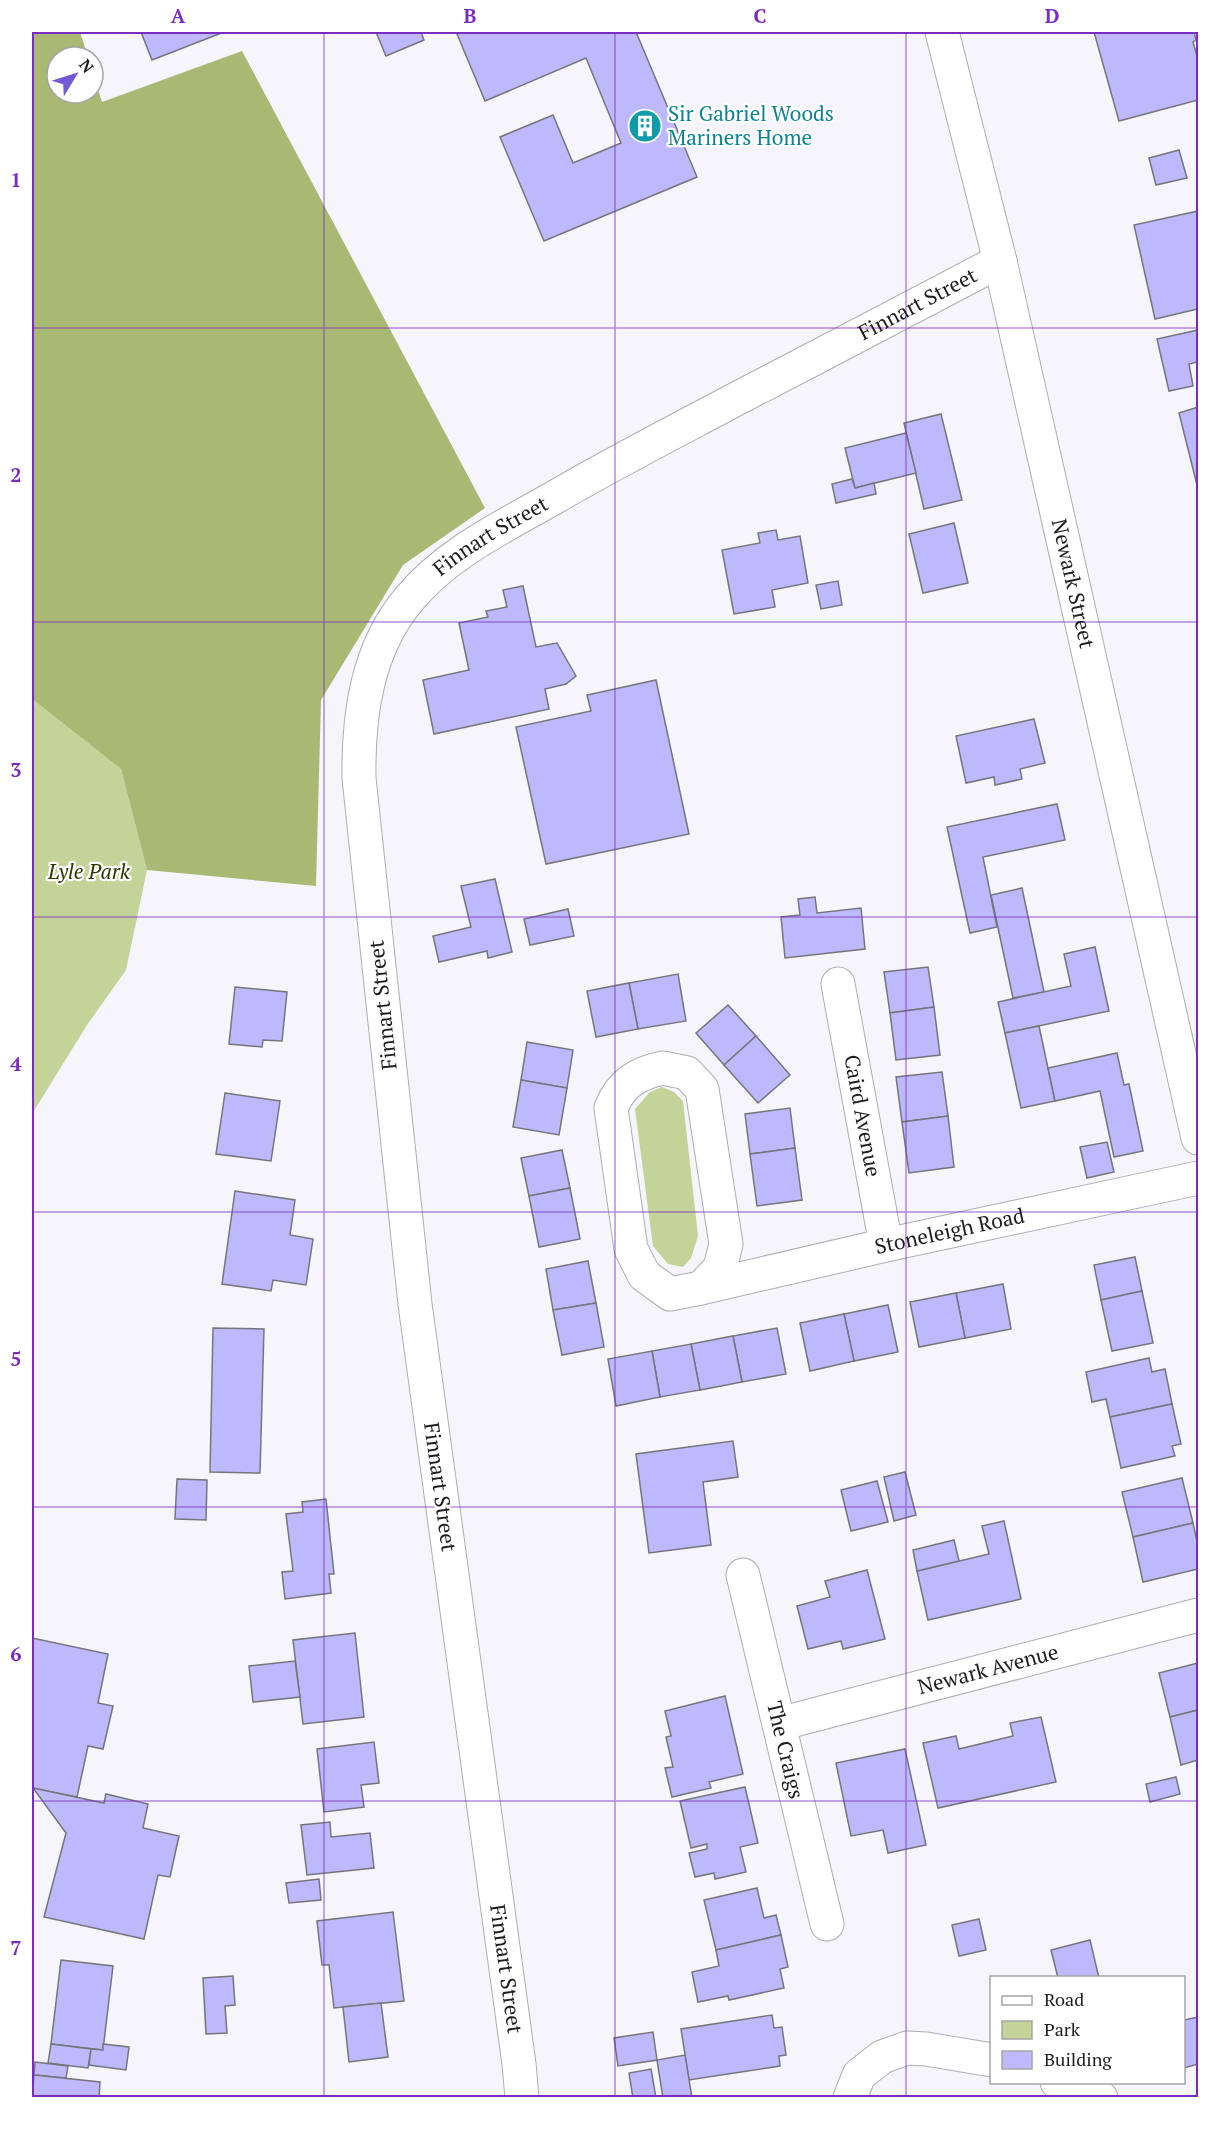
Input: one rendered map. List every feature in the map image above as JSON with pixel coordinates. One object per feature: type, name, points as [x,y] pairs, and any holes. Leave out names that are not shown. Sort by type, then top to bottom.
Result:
[{"type":"street","name":"Newark Street","points":[[942,32],[1000,261],[1198,1138]]},
{"type":"street","name":"Finnart Street","points":[[522,2097],[518,2052],[415,1304],[359,778],[359,745],[367,683],[391,624],[408,599],[430,576],[457,555],[600,470],[1000,261]]},
{"type":"street","name":"Caird Avenue","points":[[838,984],[886,1245]]},
{"type":"street","name":"Stoneleigh Road","points":[[701,1288],[720,1268],[726,1244],[702,1089],[687,1073],[663,1068],[645,1072],[617,1094],[611,1108],[631,1249],[644,1275],[670,1294],[701,1288],[886,1245],[1198,1178]]},
{"type":"street","name":"The Craigs","points":[[743,1575],[827,1924]]},
{"type":"street","name":"Newark Avenue","points":[[779,1724],[1198,1615]]},
{"type":"street","points":[[849,2097],[859,2075],[882,2057],[908,2048],[990,2060]]},
{"type":"street","points":[[1063,2084],[1101,2097]]},
{"type":"green space","points":[[32,32],[80,32],[84,45],[45,45],[45,105],[105,105],[105,101],[242,51],[485,508],[403,565],[321,700],[316,886],[147,870],[121,769],[32,699]]},
{"type":"green space","name":"Lyle Park","points":[[32,699],[121,769],[147,870],[126,970],[87,1025],[32,1114]]},
{"type":"green space","points":[[662,1087],[674,1092],[683,1101],[698,1236],[691,1258],[683,1267],[668,1264],[653,1246],[635,1109],[650,1092]]},
{"type":"building","points":[[141,32],[224,32],[152,60]]},
{"type":"building","points":[[376,32],[421,32],[424,40],[386,56]]},
{"type":"building","name":"Sir Gabriel Woods Mariners Home","points":[[462,32],[636,32],[697,177],[544,241],[500,137],[553,115],[573,163],[621,143],[586,58],[485,101],[457,34]]},
{"type":"building","points":[[1094,32],[1194,32],[1196,40],[1193,42],[1198,55],[1198,100],[1119,121]]},
{"type":"building","points":[[1179,150],[1187,178],[1156,185],[1149,158]]},
{"type":"building","points":[[1198,211],[1198,309],[1155,319],[1134,225]]},
{"type":"building","points":[[1198,330],[1198,362],[1189,364],[1193,386],[1169,391],[1157,339]]},
{"type":"building","points":[[1198,407],[1198,489],[1179,413]]},
{"type":"building","points":[[941,414],[962,500],[924,509],[904,423]]},
{"type":"building","points":[[906,433],[916,473],[855,488],[845,448]]},
{"type":"building","points":[[852,479],[855,488],[874,483],[876,494],[836,503],[832,484]]},
{"type":"building","points":[[954,523],[968,583],[923,593],[909,534]]},
{"type":"building","points":[[776,530],[778,540],[800,536],[808,583],[772,590],[775,607],[734,614],[722,550],[760,543],[758,533]]},
{"type":"building","points":[[838,581],[842,605],[821,609],[816,585]]},
{"type":"building","points":[[523,586],[536,647],[557,643],[576,676],[566,684],[545,689],[549,709],[434,734],[423,680],[469,670],[459,623],[488,617],[486,611],[507,607],[503,590]]},
{"type":"building","points":[[656,680],[689,834],[546,864],[516,727],[591,711],[587,695]]},
{"type":"building","points":[[1034,719],[1045,763],[1020,769],[1022,779],[995,785],[994,777],[966,783],[956,736]]},
{"type":"building","points":[[1057,804],[1065,840],[983,857],[997,927],[970,933],[947,827]]},
{"type":"building","points":[[495,879],[512,952],[488,958],[487,951],[439,962],[433,936],[471,927],[461,886]]},
{"type":"building","points":[[1022,888],[1044,992],[1013,998],[991,895]]},
{"type":"building","points":[[815,897],[817,913],[861,908],[865,949],[785,958],[781,917],[800,915],[798,899]]},
{"type":"building","points":[[568,909],[574,936],[530,945],[524,919]]},
{"type":"building","points":[[1095,947],[1109,1011],[1005,1033],[998,1002],[1071,986],[1064,954]]},
{"type":"building","points":[[928,967],[934,1007],[890,1013],[884,972]]},
{"type":"building","points":[[678,974],[686,1021],[638,1029],[629,983]]},
{"type":"building","points":[[629,983],[638,1029],[596,1037],[587,991]]},
{"type":"building","points":[[235,987],[287,992],[282,1041],[263,1040],[262,1047],[229,1044]]},
{"type":"building","points":[[728,1005],[756,1036],[724,1065],[696,1033]]},
{"type":"building","points":[[934,1007],[940,1055],[896,1060],[890,1013]]},
{"type":"building","points":[[1039,1026],[1055,1101],[1021,1108],[1005,1033]]},
{"type":"building","points":[[756,1036],[790,1075],[758,1103],[724,1065]]},
{"type":"building","points":[[527,1042],[573,1050],[567,1088],[521,1080]]},
{"type":"building","points":[[1117,1053],[1124,1085],[1129,1084],[1143,1151],[1114,1157],[1100,1091],[1055,1101],[1048,1068]]},
{"type":"building","points":[[942,1072],[948,1116],[902,1122],[896,1077]]},
{"type":"building","points":[[521,1080],[567,1088],[559,1135],[513,1127]]},
{"type":"building","points":[[225,1093],[280,1101],[271,1161],[216,1154]]},
{"type":"building","points":[[790,1108],[795,1148],[750,1154],[745,1114]]},
{"type":"building","points":[[948,1116],[954,1167],[909,1173],[902,1122]]},
{"type":"building","points":[[1107,1142],[1114,1172],[1087,1178],[1080,1147]]},
{"type":"building","points":[[795,1148],[802,1200],[757,1206],[750,1154]]},
{"type":"building","points":[[562,1150],[570,1188],[529,1196],[521,1158]]},
{"type":"building","points":[[570,1188],[580,1239],[539,1247],[529,1196]]},
{"type":"building","points":[[235,1191],[295,1200],[290,1235],[313,1239],[306,1285],[273,1280],[271,1291],[222,1284]]},
{"type":"building","points":[[1135,1257],[1142,1291],[1101,1300],[1094,1265]]},
{"type":"building","points":[[588,1261],[596,1303],[553,1310],[546,1269]]},
{"type":"building","points":[[1003,1284],[1011,1329],[965,1338],[956,1293]]},
{"type":"building","points":[[1142,1291],[1153,1343],[1112,1351],[1101,1300]]},
{"type":"building","points":[[956,1293],[965,1338],[919,1347],[910,1302]]},
{"type":"building","points":[[596,1303],[604,1347],[562,1355],[553,1310]]},
{"type":"building","points":[[888,1305],[898,1352],[854,1361],[844,1314]]},
{"type":"building","points":[[844,1314],[854,1361],[810,1371],[800,1323]]},
{"type":"building","points":[[213,1328],[264,1329],[260,1473],[210,1472]]},
{"type":"building","points":[[777,1328],[786,1374],[742,1382],[733,1336]]},
{"type":"building","points":[[733,1336],[742,1382],[700,1390],[691,1344]]},
{"type":"building","points":[[691,1344],[700,1390],[660,1397],[652,1351]]},
{"type":"building","points":[[652,1351],[660,1397],[616,1406],[608,1359]]},
{"type":"building","points":[[1149,1358],[1152,1372],[1165,1369],[1172,1404],[1110,1417],[1106,1399],[1092,1402],[1086,1372]]},
{"type":"building","points":[[1172,1404],[1181,1444],[1172,1446],[1175,1456],[1121,1468],[1110,1417]]},
{"type":"building","points":[[733,1441],[738,1477],[703,1482],[711,1545],[649,1553],[636,1454]]},
{"type":"building","points":[[905,1472],[916,1515],[894,1521],[884,1477]]},
{"type":"building","points":[[1182,1478],[1193,1523],[1133,1537],[1122,1492]]},
{"type":"building","points":[[177,1479],[207,1480],[206,1520],[175,1519]]},
{"type":"building","points":[[877,1481],[888,1522],[851,1531],[841,1490]]},
{"type":"building","points":[[326,1499],[334,1574],[329,1574],[331,1593],[285,1599],[282,1572],[293,1571],[286,1514],[303,1512],[302,1502]]},
{"type":"building","points":[[1004,1521],[1021,1599],[928,1620],[917,1571],[989,1554],[982,1526]]},
{"type":"building","points":[[1193,1523],[1198,1546],[1198,1569],[1143,1582],[1133,1537]]},
{"type":"building","points":[[954,1540],[959,1561],[917,1571],[913,1550]]},
{"type":"building","points":[[867,1570],[885,1639],[843,1649],[841,1641],[808,1649],[797,1606],[830,1597],[825,1581]]},
{"type":"building","points":[[355,1633],[364,1717],[303,1724],[293,1640]]},
{"type":"building","points":[[32,1638],[108,1654],[98,1703],[113,1706],[103,1749],[88,1746],[77,1797],[32,1788]]},
{"type":"building","points":[[295,1661],[300,1697],[253,1702],[249,1666]]},
{"type":"building","points":[[1198,1663],[1198,1710],[1170,1717],[1159,1673]]},
{"type":"building","points":[[725,1696],[743,1774],[709,1782],[711,1788],[672,1797],[665,1768],[673,1767],[666,1737],[671,1736],[665,1711]]},
{"type":"building","points":[[1198,1710],[1198,1760],[1181,1765],[1170,1717]]},
{"type":"building","points":[[1041,1717],[1056,1782],[938,1808],[923,1743],[956,1736],[959,1749],[1013,1736],[1010,1723]]},
{"type":"building","points":[[374,1742],[379,1783],[361,1785],[364,1807],[324,1812],[317,1749]]},
{"type":"building","points":[[905,1749],[926,1845],[888,1853],[883,1830],[851,1836],[836,1763]]},
{"type":"building","points":[[1176,1777],[1180,1794],[1150,1802],[1146,1784]]},
{"type":"building","points":[[745,1787],[758,1843],[740,1847],[746,1872],[715,1879],[714,1873],[695,1877],[689,1853],[707,1849],[707,1844],[691,1848],[680,1801]]},
{"type":"building","points":[[33,1788],[104,1803],[106,1794],[148,1804],[143,1828],[179,1836],[170,1877],[158,1875],[144,1939],[44,1917],[66,1833]]},
{"type":"building","points":[[330,1822],[331,1837],[370,1833],[374,1868],[307,1875],[301,1825]]},
{"type":"building","points":[[319,1879],[321,1900],[289,1903],[286,1883]]},
{"type":"building","points":[[757,1888],[764,1918],[776,1915],[781,1935],[716,1950],[704,1900]]},
{"type":"building","points":[[393,1912],[404,2001],[334,2008],[329,1965],[322,1965],[317,1921]]},
{"type":"building","points":[[979,1919],[986,1950],[959,1956],[952,1925]]},
{"type":"building","points":[[781,1935],[788,1967],[780,1969],[784,1988],[729,2000],[728,1996],[698,2002],[692,1972],[719,1966],[716,1950]]},
{"type":"building","points":[[1090,1940],[1099,1976],[1058,1976],[1051,1950]]},
{"type":"building","points":[[61,1960],[113,1966],[103,2050],[51,2044]]},
{"type":"building","points":[[233,1976],[235,2005],[225,2006],[227,2033],[206,2034],[203,1978]]},
{"type":"building","points":[[381,2003],[388,2057],[349,2062],[343,2007]]},
{"type":"building","points":[[772,2015],[774,2028],[782,2027],[786,2055],[779,2056],[780,2066],[689,2080],[681,2029]]},
{"type":"building","points":[[1198,2017],[1198,2064],[1185,2068],[1185,2020]]},
{"type":"building","points":[[653,2032],[657,2060],[618,2066],[614,2038]]},
{"type":"building","points":[[51,2044],[91,2049],[88,2068],[48,2063]]},
{"type":"building","points":[[103,2044],[129,2047],[126,2070],[89,2065],[91,2049],[103,2050]]},
{"type":"building","points":[[685,2055],[692,2098],[663,2098],[657,2060]]},
{"type":"building","points":[[35,2062],[68,2066],[66,2078],[34,2075]]},
{"type":"building","points":[[651,2069],[656,2098],[633,2098],[629,2073]]},
{"type":"building","points":[[34,2075],[100,2082],[99,2098],[32,2098]]},
{"type":"place","name":"Sir Gabriel Woods Mariners Home","points":[[645,126]]}]
